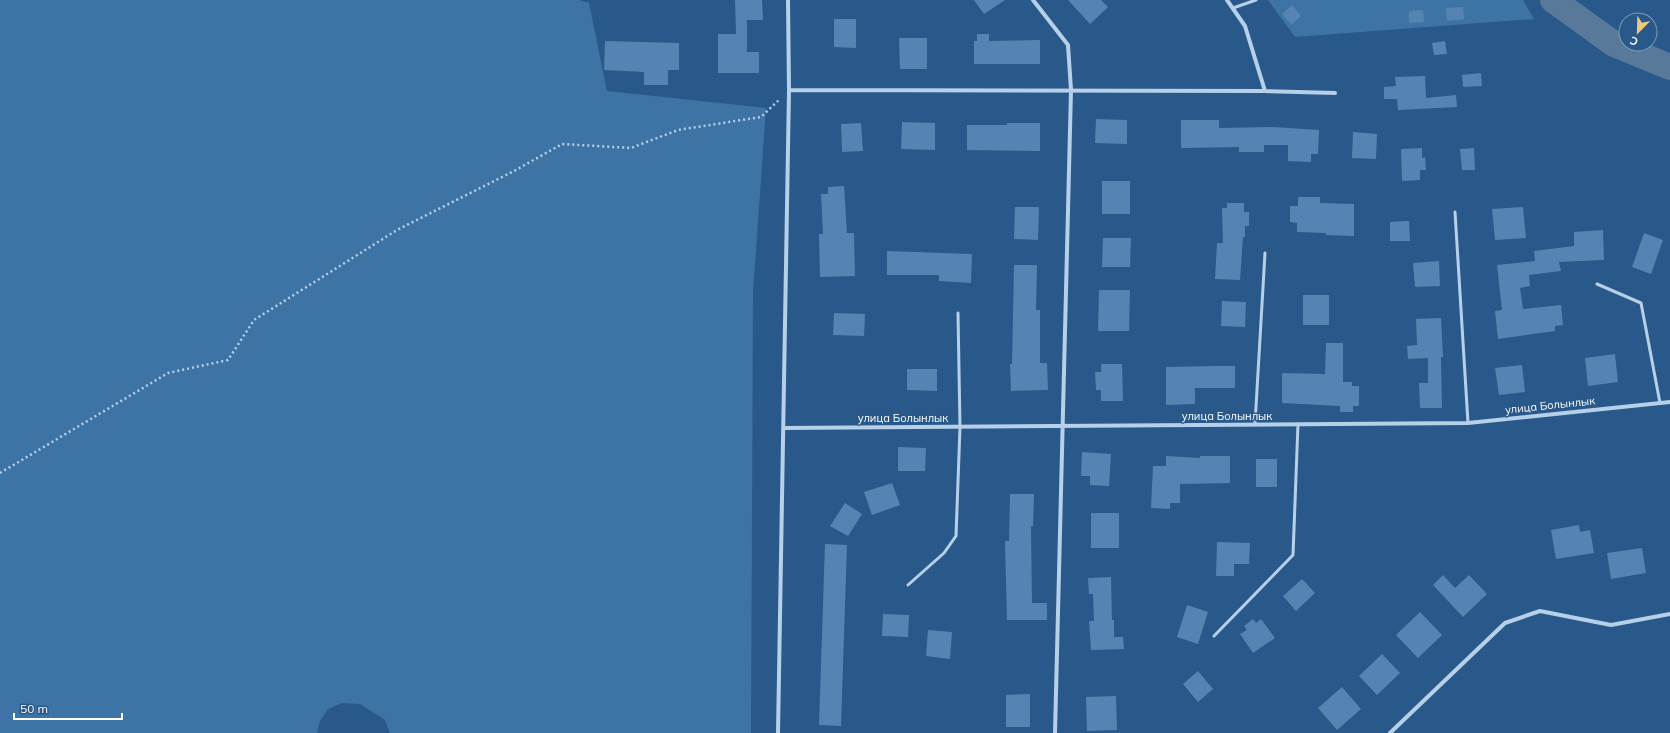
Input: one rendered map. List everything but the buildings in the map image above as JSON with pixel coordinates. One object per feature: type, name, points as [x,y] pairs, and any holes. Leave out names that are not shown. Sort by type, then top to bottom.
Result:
[{"type":"street","points":[[778,733],[789,90],[788,0]]},
{"type":"street","points":[[1033,0],[1068,46],[1071,90],[1055,733]]},
{"type":"street","points":[[1227,0],[1245,26],[1265,91]]},
{"type":"street","points":[[789,90],[1265,91],[1335,93]]},
{"type":"street","name":"улица Болынлык","points":[[784,428],[1468,423],[1670,402]]},
{"type":"street","points":[[1390,733],[1505,623],[1540,611],[1611,625],[1670,614]]},
{"type":"lane","points":[[1233,8],[1256,0]]},
{"type":"lane","points":[[1455,212],[1468,423]]},
{"type":"lane","points":[[1255,424],[1265,253]]},
{"type":"lane","points":[[1597,284],[1642,303],[1660,403]]},
{"type":"lane","points":[[908,585],[944,553],[956,536],[960,427],[958,313]]},
{"type":"lane","points":[[1214,636],[1292,555],[1298,424]]},
{"type":"path","points":[[0,473],[168,373],[228,360],[254,320],[397,230],[514,171],[562,144],[630,148],[678,130],[761,117],[789,90]]},
{"type":"shaded area","points":[[0,0],[579,0],[589,3],[607,91],[766,108],[753,292],[751,733],[390,733],[385,720],[360,704],[342,703],[328,709],[320,721],[317,733],[0,733]]},
{"type":"shaded area","points":[[1268,0],[1523,0],[1534,19],[1295,37]]},
{"type":"waterway","points":[[1553,0],[1614,44],[1670,67]]}]
